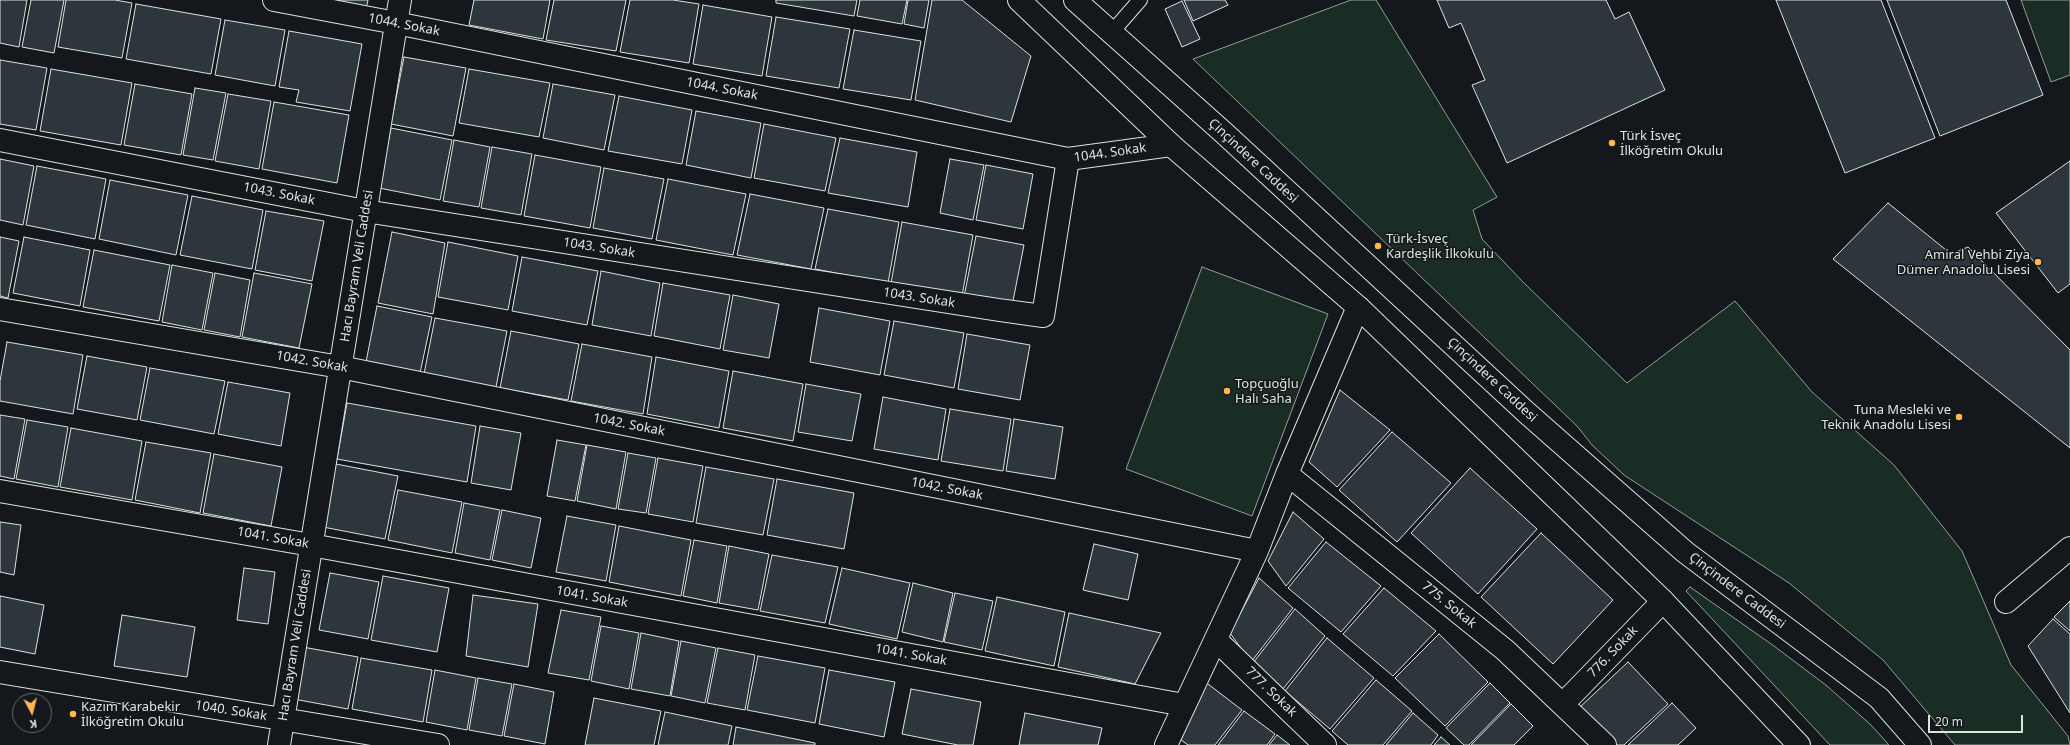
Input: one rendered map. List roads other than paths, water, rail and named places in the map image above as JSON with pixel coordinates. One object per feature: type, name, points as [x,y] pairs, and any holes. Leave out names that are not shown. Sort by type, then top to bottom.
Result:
[{"type":"street","name":"1044. Sokak","points":[[274,0],[396,23],[1068,159],[1171,145]]},
{"type":"street","name":"Hacı Bayram Veli Caddesi","points":[[278,745],[400,0]]},
{"type":"street","points":[[1019,0],[1171,145],[1358,307],[1663,601],[1799,745]]},
{"type":"street","name":"Çinçindere Caddesi","points":[[1075,0],[1112,32],[1527,413],[1685,552],[1879,698],[1920,745]]},
{"type":"street","name":"1043. Sokak","points":[[0,140],[365,211],[1043,316],[1068,159]]},
{"type":"street","points":[[1166,745],[1257,551],[1287,474],[1358,307]]},
{"type":"street","name":"1042. Sokak","points":[[0,310],[340,367],[1257,551]]},
{"type":"street","name":"775. Sokak","points":[[1287,474],[1505,650],[1605,745]]},
{"type":"street","name":"1041. Sokak","points":[[0,491],[311,545],[1184,705]]},
{"type":"street","points":[[2006,602],[2070,548]]},
{"type":"street","name":"776. Sokak","points":[[1563,704],[1663,601]]},
{"type":"street","name":"777. Sokak","points":[[1216,640],[1325,745]]},
{"type":"street","name":"1040. Sokak","points":[[0,672],[438,745]]},
{"type":"lane","points":[[1112,32],[1140,0]]},
{"type":"place","name":"Türk İsveç İlköğretim Okulu","points":[[1612,143]]},
{"type":"place","name":"Türk-İsveç Kardeşlik İlkokulu","points":[[1378,246]]},
{"type":"place","name":"Amiral Vehbi Ziya Dümer Anadolu Lisesi","points":[[2038,262]]},
{"type":"place","name":"Topçuoğlu Halı Saha","points":[[1227,391]]},
{"type":"place","name":"Tuna Mesleki ve Teknik Anadolu Lisesi","points":[[1959,417]]},
{"type":"place","name":"Kazım Karabekir İlköğretim Okulu","points":[[73,714]]}]
